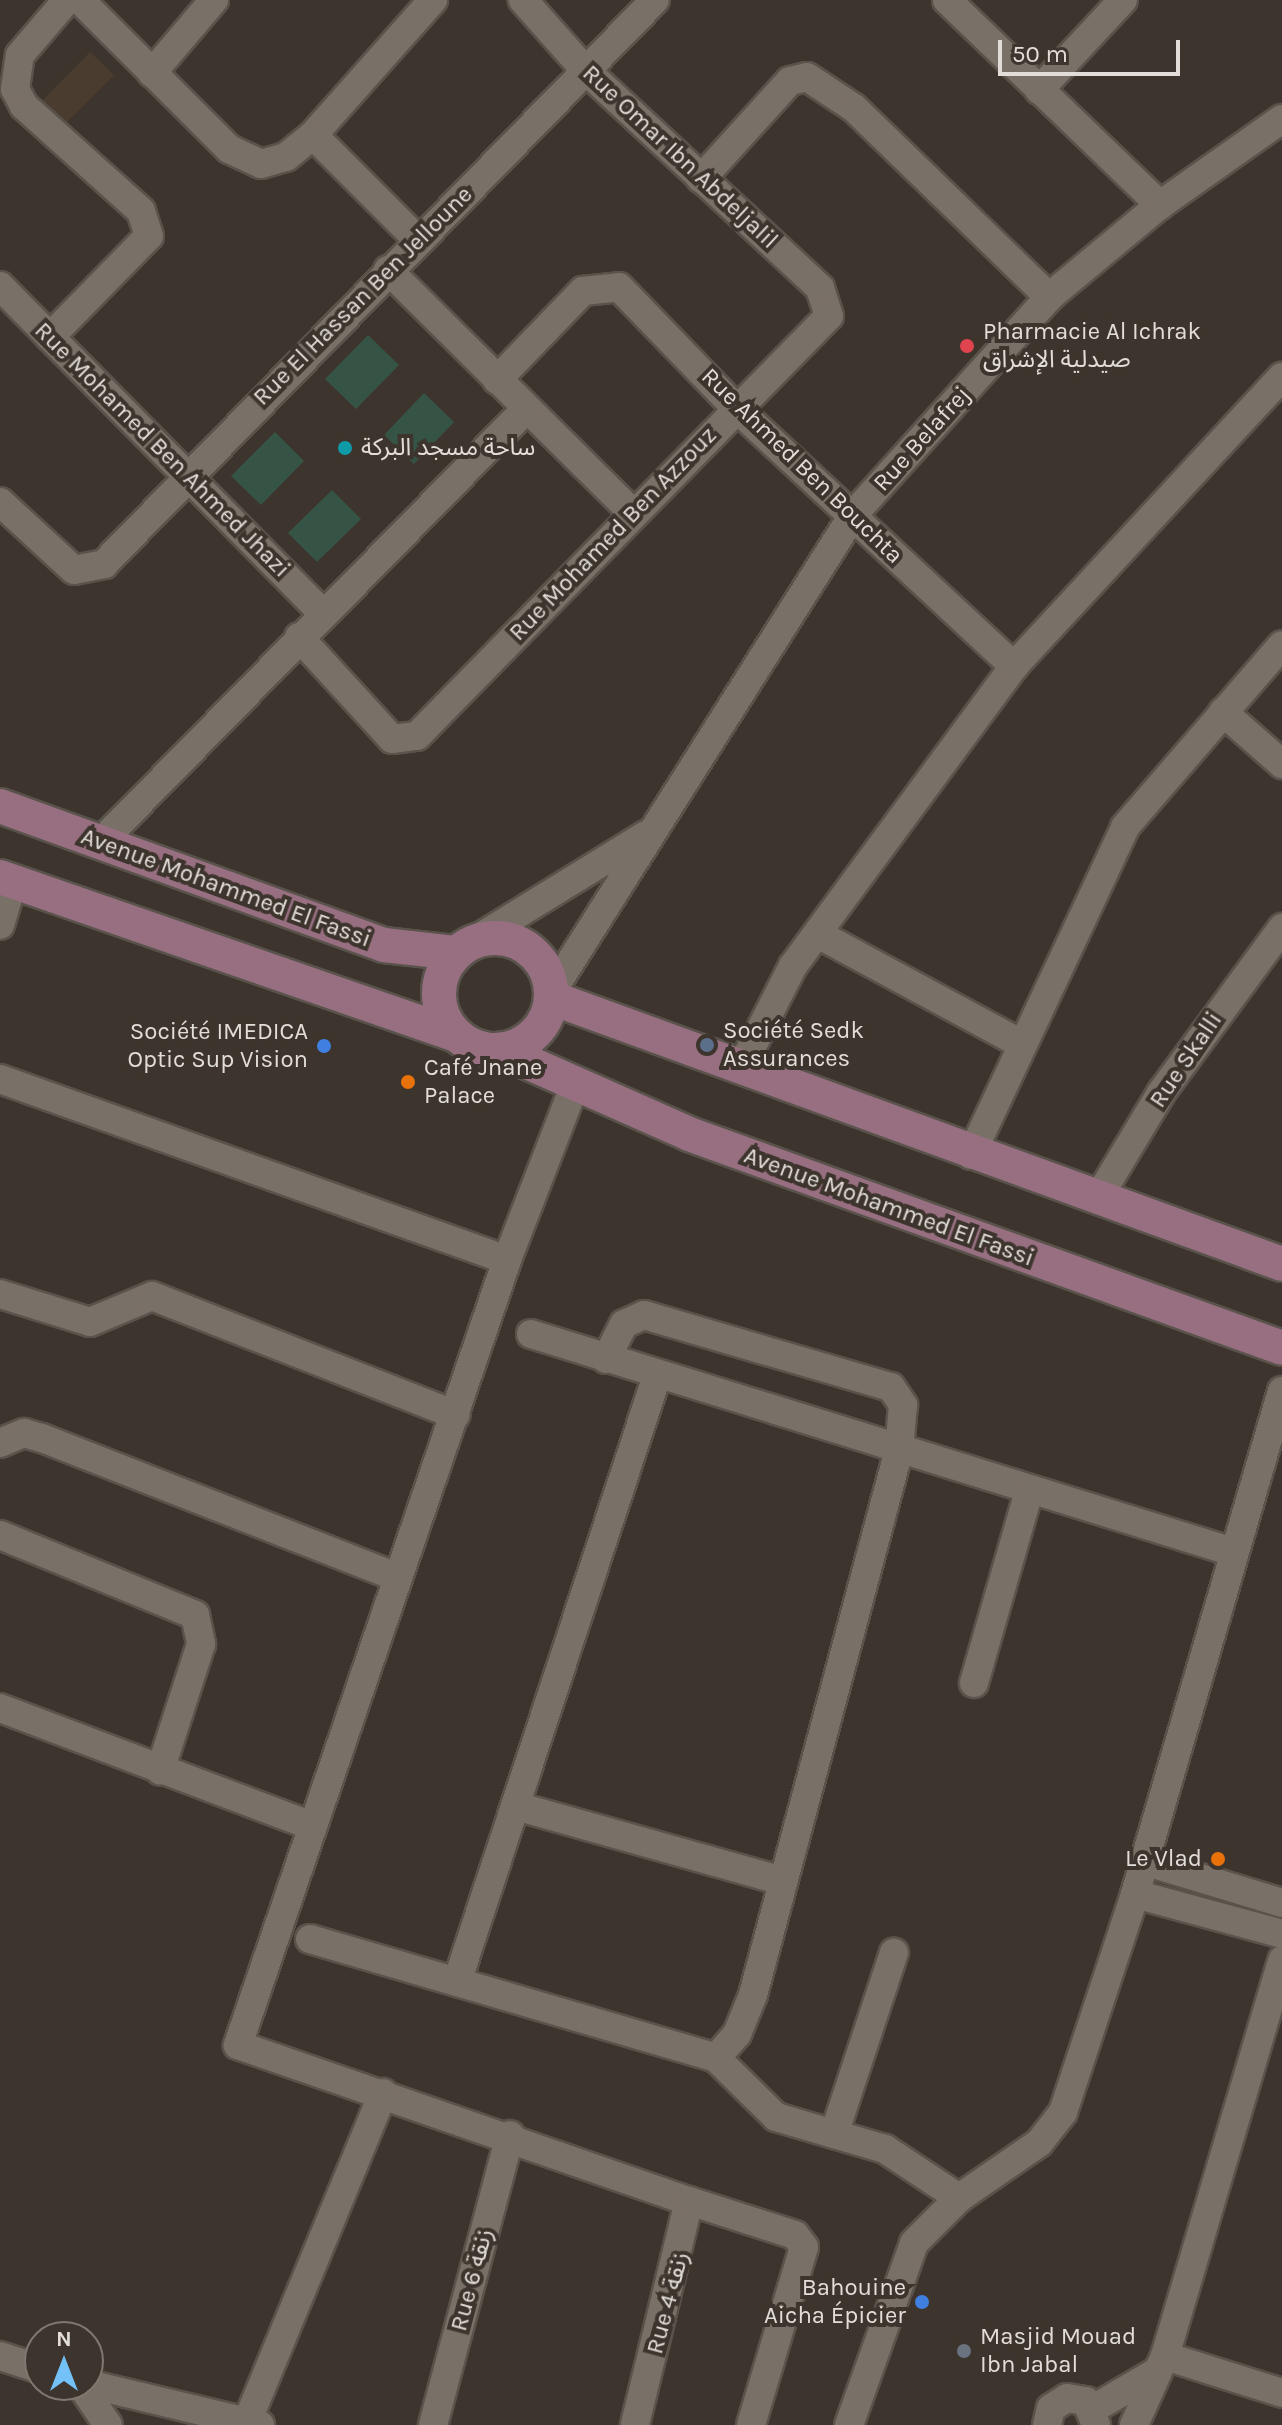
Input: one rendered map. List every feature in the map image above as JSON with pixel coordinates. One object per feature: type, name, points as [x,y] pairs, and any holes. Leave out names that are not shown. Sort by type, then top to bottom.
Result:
[{"type":"main road","name":"Avenue Mohammed El Fassi","points":[[0,806],[384,945],[464,948],[490,938],[525,946],[548,974],[552,995]]},
{"type":"main road","name":"Avenue Mohammed El Fassi","points":[[6,880],[502,1051],[574,1087],[1282,1348]]},
{"type":"main road","points":[[453,1034],[438,993],[464,948]]},
{"type":"main road","points":[[502,1051],[536,1033],[552,995],[971,1155],[1281,1262]]},
{"type":"street","points":[[50,337],[149,236],[141,211],[24,106],[15,89],[20,55],[67,0]]},
{"type":"street","points":[[80,0],[229,149],[261,164],[286,157],[313,135],[433,0]]},
{"type":"street","points":[[152,73],[214,0]]},
{"type":"street","name":"Rue Omar Ibn Abdeljalil","points":[[523,0],[585,70],[820,288],[829,316]]},
{"type":"street","name":"Rue El Hassan Ben Jelloune","points":[[0,502],[74,570],[104,564],[186,475],[655,0]]},
{"type":"street","points":[[947,0],[1160,205]]},
{"type":"street","points":[[1039,90],[1123,0]]},
{"type":"street","points":[[701,179],[790,81],[807,77],[854,108],[1049,297]]},
{"type":"street","name":"Rue Belafrej","points":[[552,995],[613,903],[646,835],[853,515],[1049,297],[1160,205],[1282,119]]},
{"type":"street","points":[[313,135],[418,240]]},
{"type":"street","points":[[388,270],[632,512]]},
{"type":"street","name":"Rue Mohamed Ben Ahmed Jhazi","points":[[0,286],[324,614]]},
{"type":"street","name":"Rue Ahmed Ben Bouchta","points":[[497,380],[583,291],[619,287],[634,298],[735,407],[1014,666]]},
{"type":"street","name":"Rue Mohamed Ben Azzouz","points":[[299,637],[392,739],[425,730],[632,512],[829,316]]},
{"type":"street","points":[[741,1068],[793,966],[1014,666],[1282,377]]},
{"type":"street","points":[[100,843],[526,409]]},
{"type":"street","points":[[971,1155],[1018,1042],[1125,827],[1282,645]]},
{"type":"street","points":[[1223,712],[1282,764]]},
{"type":"street","name":"Rue Belafrej","points":[[464,948],[646,835]]},
{"type":"street","points":[[0,925],[6,880]]},
{"type":"street","name":"Rue Skalli","points":[[1098,1198],[1161,1093],[1282,928]]},
{"type":"street","points":[[818,934],[1018,1042]]},
{"type":"street","points":[[0,1079],[507,1260]]},
{"type":"street","points":[[574,1087],[507,1260],[238,2045],[510,2135],[678,2197],[795,2235],[804,2247],[751,2425]]},
{"type":"street","points":[[0,1294],[90,1322],[152,1296],[456,1415]]},
{"type":"street","points":[[606,1359],[624,1324],[644,1315],[891,1387],[903,1405],[899,1450],[753,1995],[737,2034],[716,2058]]},
{"type":"street","points":[[531,1334],[657,1376],[1233,1552]]},
{"type":"street","points":[[457,1982],[657,1376]]},
{"type":"street","points":[[849,2425],[914,2243],[959,2198],[1054,2128],[1135,1894],[1233,1552],[1281,1403]]},
{"type":"street","points":[[0,1443],[24,1433],[42,1438],[397,1577]]},
{"type":"street","points":[[974,1683],[1029,1491]]},
{"type":"street","points":[[0,1535],[195,1615],[201,1644],[160,1771]]},
{"type":"street","points":[[0,1708],[312,1826]]},
{"type":"street","points":[[516,1806],[782,1881]]},
{"type":"street","points":[[1144,1861],[1282,1903]]},
{"type":"street","points":[[1135,1894],[1282,1934]]},
{"type":"street","points":[[310,1939],[716,2058],[776,2117],[885,2149],[959,2198]]},
{"type":"street","points":[[834,2134],[894,1953]]},
{"type":"street","points":[[1134,2425],[1162,2364],[1282,1960]]},
{"type":"street","points":[[104,2388],[253,2424],[383,2093]]},
{"type":"street","name":"Rue 6 زنقة","points":[[433,2425],[510,2135]]},
{"type":"street","name":"Rue 4 زنقة","points":[[635,2425],[678,2197]]},
{"type":"street","points":[[0,2356],[24,2364]]},
{"type":"street","points":[[1162,2364],[1282,2393]]},
{"type":"street","points":[[1047,2425],[1051,2408],[1067,2398],[1095,2417],[1162,2364]]},
{"type":"street","points":[[92,2401],[108,2425]]},
{"type":"shaded area","points":[[90,52],[114,75],[60,129],[37,106]]},
{"type":"green space","points":[[368,335],[399,365],[356,409],[325,379]]},
{"type":"green space","points":[[424,393],[454,422],[414,464],[384,435]]},
{"type":"green space","points":[[275,432],[304,461],[261,505],[231,476]]},
{"type":"green space","points":[[332,490],[361,519],[317,562],[288,533]]},
{"type":"place","name":"Pharmacie Al Ichrak صيدلية الإشراق","points":[[967,346]]},
{"type":"place","name":"ساحة مسجد البركة","points":[[345,448]]},
{"type":"place","name":"Société Sedk Assurances","points":[[707,1045]]},
{"type":"place","name":"Société IMEDICA Optic Sup Vision","points":[[324,1046]]},
{"type":"place","name":"Café Jnane Palace","points":[[408,1082]]},
{"type":"place","name":"Le Vlad","points":[[1218,1859]]},
{"type":"place","name":"Bahouine Aicha Épicier","points":[[922,2302]]},
{"type":"place","name":"Masjid Mouad Ibn Jabal","points":[[964,2351]]}]
